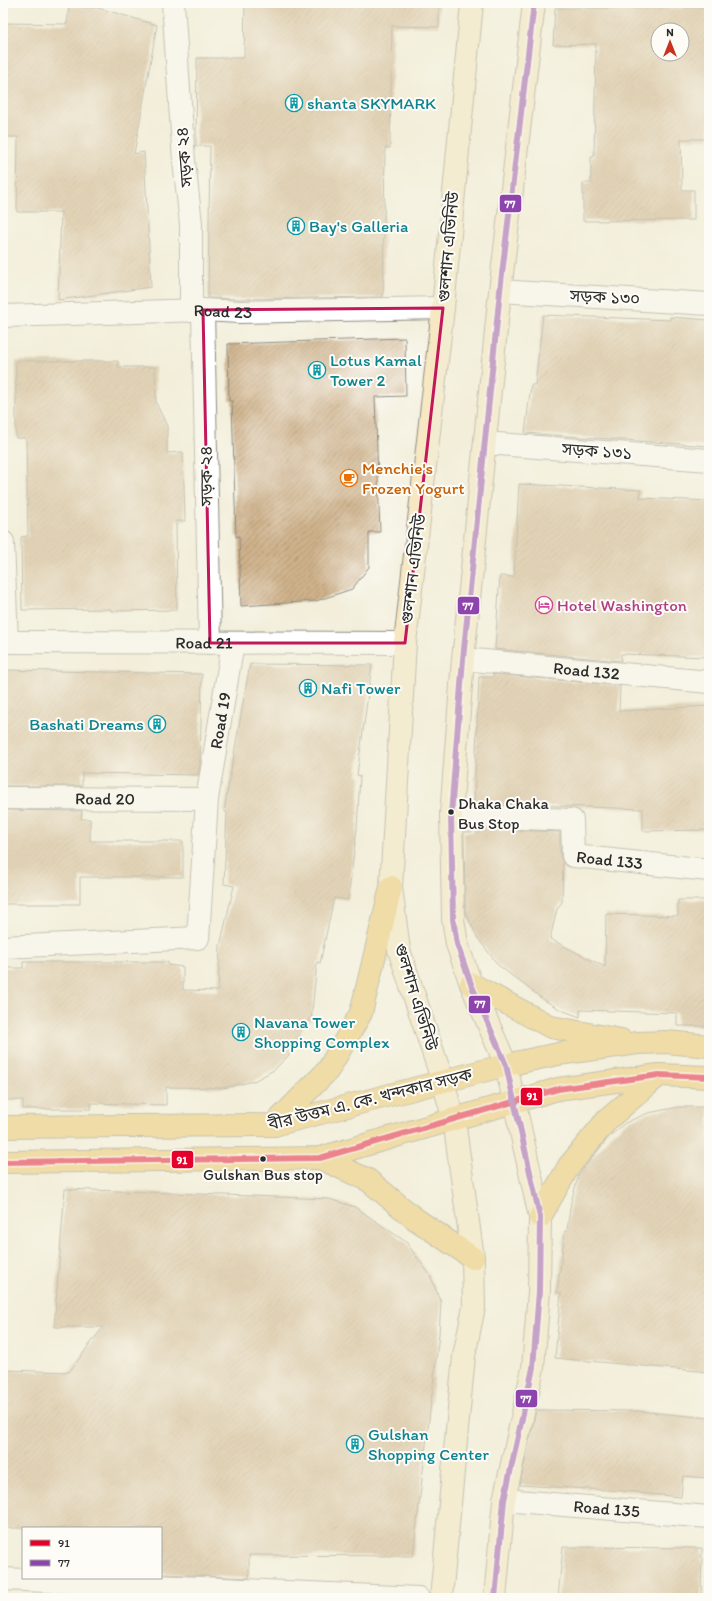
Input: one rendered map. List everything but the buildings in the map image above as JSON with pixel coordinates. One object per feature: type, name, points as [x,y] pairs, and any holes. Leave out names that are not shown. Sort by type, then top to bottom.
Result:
[{"type":"main road","name":"গুলশান এভিনিউ","points":[[441,1598],[464,1356],[474,1307],[473,1258],[454,1120],[443,1082],[399,950],[391,887],[404,642],[443,308],[472,3]]},
{"type":"main road","points":[[495,1598],[504,1500],[533,1368],[539,1291],[540,1217],[506,1065],[471,984],[457,944],[453,919],[451,815],[463,659],[500,291],[534,3]]},
{"type":"main road","points":[[274,1125],[328,1070],[361,1013],[391,887]]},
{"type":"main road","points":[[471,984],[551,1027],[638,1043],[666,1042],[709,1046]]},
{"type":"main road","name":"বীর উত্তম এ. কে. খন্দকার সড়ক","points":[[3,1127],[274,1125],[506,1065],[558,1054],[638,1043]]},
{"type":"main road","points":[[540,1217],[569,1166],[607,1120],[659,1075]]},
{"type":"main road","name":"বীর উত্তম এ. কে. খন্দকার সড়ক","points":[[3,1162],[320,1158],[558,1089],[659,1075],[709,1077]]},
{"type":"main road","points":[[320,1158],[368,1180],[414,1218],[473,1258]]},
{"type":"street","name":"সড়ক ২৪","points":[[172,3],[197,311],[210,642]]},
{"type":"street","name":"সড়ক ১৩০","points":[[500,291],[709,304]]},
{"type":"street","name":"Road 23","points":[[3,316],[197,311],[240,312],[443,308]]},
{"type":"street","name":"সড়ক ১৩১","points":[[485,443],[709,460]]},
{"type":"street","points":[[3,542],[5,642]]},
{"type":"street","name":"Road 21","points":[[5,642],[404,642]]},
{"type":"street","name":"Road 19","points":[[3,947],[198,938],[207,799],[233,642]]},
{"type":"street","name":"Road 132","points":[[463,659],[709,682]]},
{"type":"street","name":"Road 20","points":[[3,798],[207,799]]},
{"type":"street","name":"Road 133","points":[[451,815],[572,820],[573,856],[709,870]]},
{"type":"street","name":"Road 135","points":[[504,1500],[709,1517]]},
{"type":"street","points":[[3,1579],[418,1598]]},
{"type":"highlighted area","points":[[443,308],[405,643],[210,643],[203,310]]},
{"type":"transit line","name":"77","points":[[495,1598],[504,1500],[533,1368],[539,1291],[540,1217],[506,1065],[471,984],[457,944],[453,919],[451,815],[463,659],[500,291],[534,3]]},
{"type":"transit line","name":"91","points":[[3,1162],[320,1158],[558,1089],[659,1075],[709,1077]]},
{"type":"place","name":"shanta SKYMARK","points":[[294,103]]},
{"type":"place","name":"Bay's Galleria","points":[[296,226]]},
{"type":"place","name":"Lotus Kamal Tower 2","points":[[317,370]]},
{"type":"place","name":"Menchie's Frozen Yogurt","points":[[349,478]]},
{"type":"place","name":"Hotel Washington","points":[[544,605]]},
{"type":"place","name":"Nafi Tower","points":[[308,688]]},
{"type":"place","name":"Bashati Dreams","points":[[157,724]]},
{"type":"place","name":"Dhaka Chaka Bus Stop","points":[[451,812]]},
{"type":"place","name":"Navana Tower Shopping Complex","points":[[241,1032]]},
{"type":"place","name":"Gulshan Bus stop","points":[[263,1159]]},
{"type":"place","name":"Gulshan Shopping Center","points":[[355,1444]]}]
